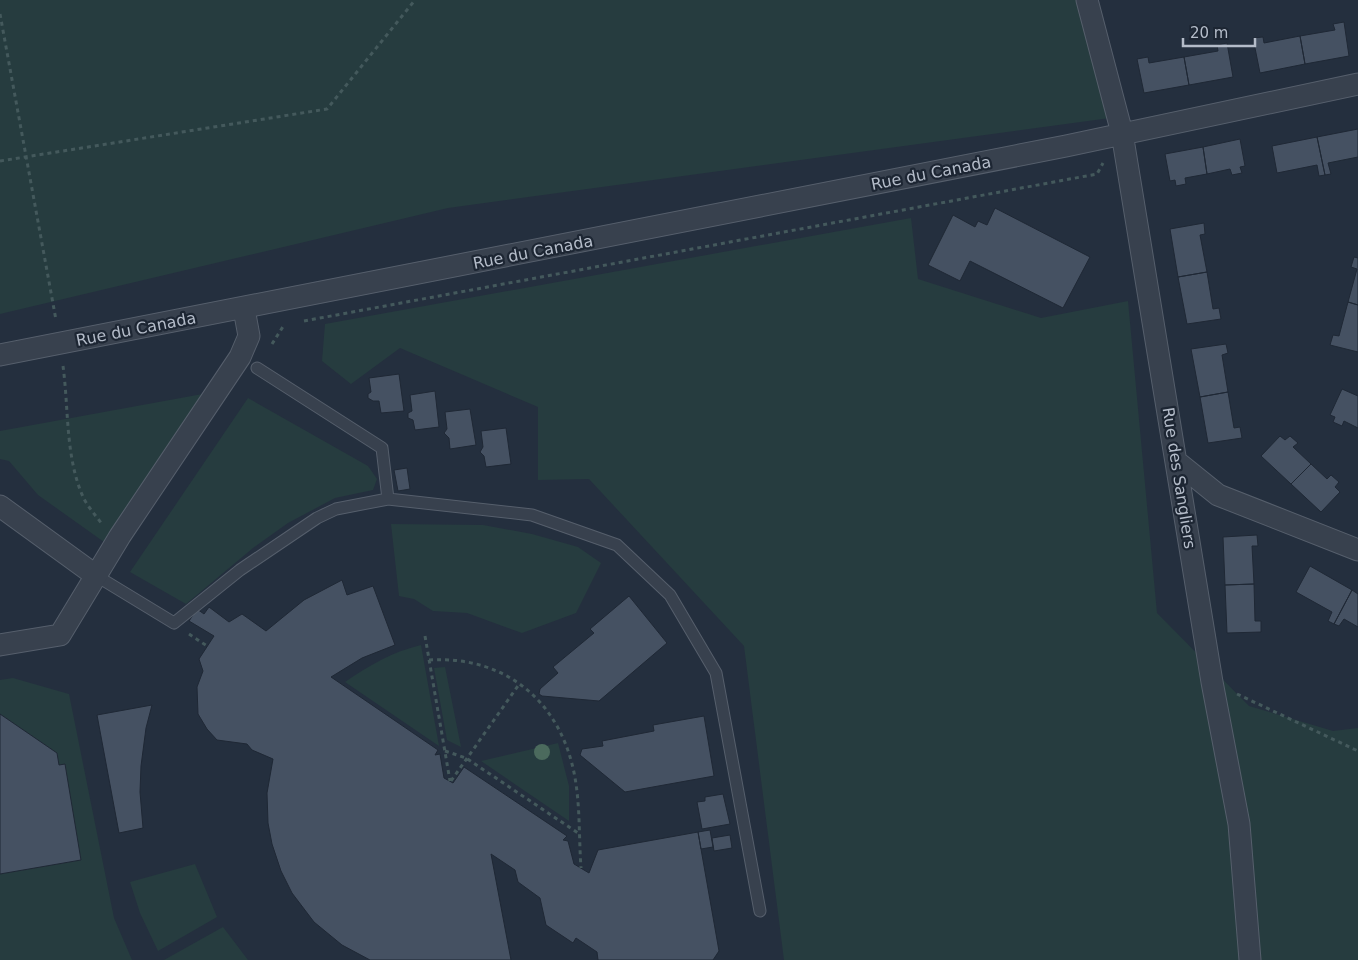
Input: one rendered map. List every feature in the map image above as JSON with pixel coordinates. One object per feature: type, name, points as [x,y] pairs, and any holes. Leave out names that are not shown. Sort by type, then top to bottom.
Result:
[{"type":"street","name":"Rue des Sangliers","points":[[1087,0],[1122,133],[1212,682],[1239,824],[1250,960]]},
{"type":"street","points":[[1122,133],[1358,84]]},
{"type":"street","name":"Rue du Canada","points":[[0,355],[244,309],[1066,146],[1122,133]]},
{"type":"street","points":[[0,645],[60,635],[95,575],[240,357],[248,336],[244,309]]},
{"type":"street","points":[[1177,462],[1218,495],[1358,550]]},
{"type":"street","points":[[0,506],[95,575]]},
{"type":"lane","points":[[257,368],[382,448],[388,499]]},
{"type":"lane","points":[[95,575],[174,624],[240,570],[318,518],[336,509],[388,499],[532,515],[618,545],[670,595],[716,673],[760,911]]},
{"type":"path","points":[[0,161],[327,109],[415,0]]},
{"type":"path","points":[[0,14],[64,366],[68,400],[67,423],[77,482],[85,501],[103,526]]},
{"type":"path","points":[[248,332],[1097,174],[1122,133]]},
{"type":"path","points":[[54,368],[73,364]]},
{"type":"path","points":[[425,636],[450,781],[520,683]]},
{"type":"path","points":[[429,660],[462,661],[499,672],[520,683],[545,707],[562,733],[576,783],[581,868]]},
{"type":"path","points":[[1212,682],[1358,751]]},
{"type":"path","points":[[445,751],[466,758],[579,833]]},
{"type":"green space","points":[[0,0],[1084,0],[1110,118],[448,208],[0,314]]},
{"type":"green space","points":[[911,218],[918,279],[1041,318],[1128,301],[1157,613],[1249,706],[1333,731],[1358,728],[1358,960],[784,960],[744,646],[589,479],[538,480],[538,407],[400,348],[351,384],[322,361],[325,324]]},
{"type":"green space","points":[[208,393],[104,542],[38,495],[9,461],[0,459],[0,431]]},
{"type":"green space","points":[[248,398],[368,466],[377,479],[373,490],[335,498],[288,523],[253,548],[186,604],[130,572]]},
{"type":"green space","points":[[391,524],[483,525],[532,534],[578,547],[601,563],[576,613],[522,633],[467,613],[433,611],[414,599],[399,596]]},
{"type":"green space","points":[[421,645],[439,746],[345,682],[363,670],[400,651]]},
{"type":"green space","points":[[445,667],[461,747],[447,740],[434,668]]},
{"type":"green space","points":[[13,678],[69,694],[114,918],[132,960],[0,960],[0,680]]},
{"type":"green space","points":[[558,743],[569,786],[569,821],[481,761]]},
{"type":"green space","points":[[195,864],[217,917],[158,951],[140,913],[130,882]]},
{"type":"green space","points":[[223,927],[248,960],[164,960]]},
{"type":"building","points":[[1344,22],[1349,56],[1305,64],[1300,36],[1335,30],[1333,24]]},
{"type":"building","points":[[1300,36],[1305,64],[1260,73],[1253,38],[1263,37],[1264,43]]},
{"type":"building","points":[[1227,43],[1233,77],[1189,85],[1184,57],[1218,51],[1217,45]]},
{"type":"building","points":[[1148,57],[1149,63],[1184,57],[1189,85],[1144,93],[1137,59]]},
{"type":"building","points":[[1358,129],[1358,157],[1328,163],[1331,174],[1325,175],[1317,137]]},
{"type":"building","points":[[1317,137],[1325,175],[1319,176],[1317,165],[1277,173],[1272,146]]},
{"type":"building","points":[[1240,139],[1245,166],[1240,167],[1242,173],[1232,175],[1230,169],[1207,174],[1203,147]]},
{"type":"building","points":[[1203,147],[1207,174],[1185,178],[1186,184],[1176,186],[1175,180],[1170,181],[1165,154]]},
{"type":"building","points":[[995,208],[1090,257],[1063,308],[970,261],[960,281],[928,265],[953,215],[975,227],[978,221],[987,225]]},
{"type":"building","points":[[1204,223],[1205,234],[1200,235],[1207,272],[1178,277],[1170,229]]},
{"type":"building","points":[[1354,257],[1358,258],[1358,305],[1348,302],[1357,269],[1351,267]]},
{"type":"building","points":[[1207,272],[1213,309],[1219,308],[1221,319],[1187,324],[1178,277]]},
{"type":"building","points":[[1348,302],[1358,305],[1358,352],[1330,345],[1333,335],[1339,336]]},
{"type":"building","points":[[1226,344],[1228,353],[1222,355],[1228,392],[1200,397],[1191,349]]},
{"type":"building","points":[[399,374],[404,411],[381,413],[379,401],[373,401],[368,398],[368,394],[371,392],[369,378]]},
{"type":"building","points":[[1342,389],[1358,396],[1358,428],[1344,421],[1342,426],[1333,422],[1335,417],[1330,415]]},
{"type":"building","points":[[435,391],[439,427],[415,430],[413,420],[408,418],[408,413],[412,411],[410,395]]},
{"type":"building","points":[[1228,392],[1234,428],[1240,427],[1242,438],[1208,443],[1200,397]]},
{"type":"building","points":[[470,409],[476,445],[450,449],[449,438],[444,433],[447,429],[445,412]]},
{"type":"building","points":[[506,428],[511,464],[486,467],[484,456],[480,452],[483,447],[481,431]]},
{"type":"building","points":[[1280,436],[1285,440],[1290,436],[1298,443],[1293,447],[1311,464],[1291,484],[1261,456]]},
{"type":"building","points":[[1311,464],[1327,479],[1331,475],[1339,482],[1335,487],[1340,492],[1321,512],[1291,484]]},
{"type":"building","points":[[407,468],[410,489],[398,491],[394,470]]},
{"type":"building","points":[[1257,535],[1258,546],[1252,546],[1254,584],[1225,585],[1223,537]]},
{"type":"building","points":[[1310,566],[1352,590],[1334,624],[1328,621],[1332,612],[1296,592]]},
{"type":"building","points":[[342,580],[347,595],[373,586],[395,645],[362,658],[331,677],[438,750],[435,755],[440,754],[444,778],[453,783],[464,767],[567,836],[563,840],[568,841],[574,864],[589,873],[598,850],[698,832],[719,951],[713,960],[598,960],[597,952],[576,938],[573,943],[546,925],[540,898],[518,882],[515,870],[491,854],[511,960],[370,960],[342,945],[314,922],[292,893],[281,871],[272,844],[268,823],[267,793],[273,759],[252,750],[247,744],[217,740],[207,729],[198,714],[197,687],[203,671],[199,659],[214,636],[189,621],[197,609],[204,614],[209,607],[229,622],[242,614],[266,631],[304,600]]},
{"type":"building","points":[[1254,584],[1255,621],[1261,621],[1261,632],[1227,633],[1225,585]]},
{"type":"building","points":[[1352,590],[1358,594],[1358,627],[1344,619],[1339,626],[1334,624]]},
{"type":"building","points":[[629,596],[667,643],[599,701],[542,696],[539,694],[540,689],[558,673],[553,667],[594,633],[590,629]]},
{"type":"building","points":[[152,705],[146,728],[141,766],[140,792],[143,828],[119,833],[97,715]]},
{"type":"building","points":[[0,714],[57,753],[59,765],[65,764],[81,860],[0,874]]},
{"type":"building","points":[[704,716],[714,776],[625,792],[580,755],[582,749],[603,746],[602,741],[654,731],[653,725]]},
{"type":"building","points":[[723,794],[730,824],[702,829],[697,802],[705,801],[705,797]]},
{"type":"building","points":[[710,830],[713,847],[701,849],[698,832]]},
{"type":"building","points":[[730,835],[732,848],[714,851],[712,838]]}]
